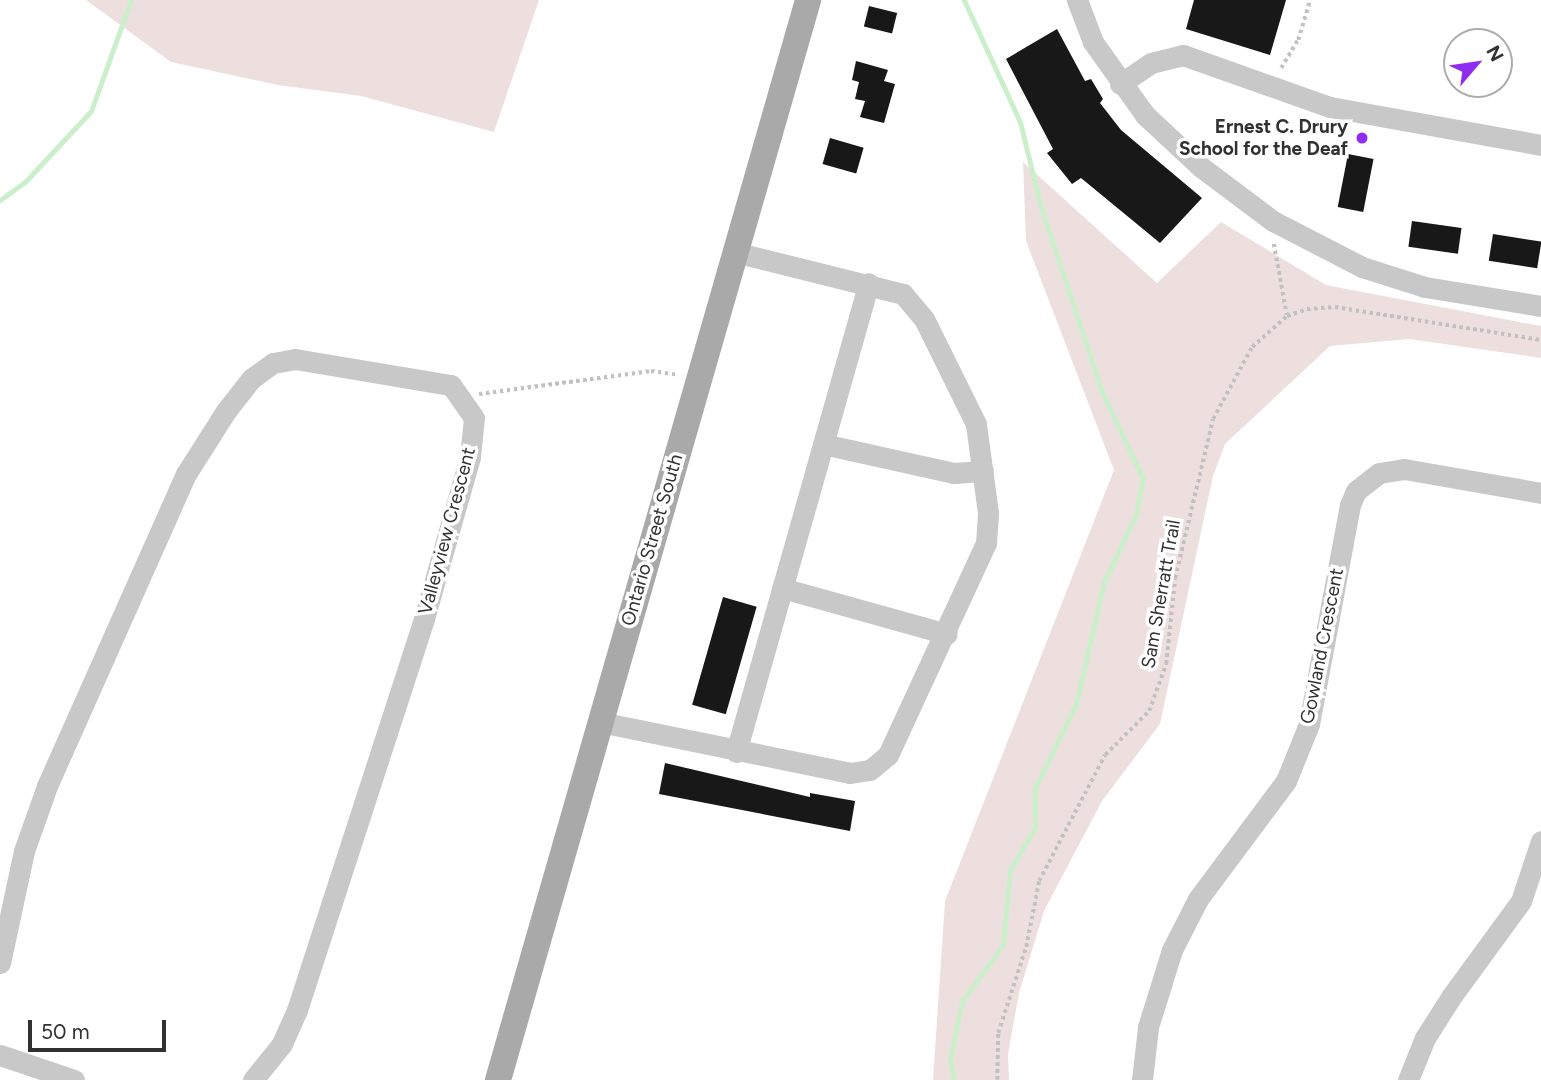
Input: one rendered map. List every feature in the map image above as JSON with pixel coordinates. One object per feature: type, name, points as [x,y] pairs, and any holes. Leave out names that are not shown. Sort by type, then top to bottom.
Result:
[{"type":"main road","name":"Ontario Street South","points":[[498,1080],[807,0]]},
{"type":"street","points":[[1077,0],[1093,42],[1120,84],[1145,115],[1201,167],[1273,221],[1362,268],[1425,287],[1541,306]]},
{"type":"street","points":[[1120,84],[1151,63],[1183,55],[1330,107],[1541,145]]},
{"type":"street","points":[[600,722],[850,773],[870,769],[888,755],[947,634],[986,542],[988,513],[976,424],[924,319],[903,294],[869,283],[735,252]]},
{"type":"street","points":[[736,751],[869,283]]},
{"type":"street","points":[[0,963],[24,851],[47,786],[186,474],[234,400],[273,363],[295,359],[451,384],[462,396]]},
{"type":"street","name":"Valleyview Crescent","points":[[253,1080],[282,1044],[297,1010],[424,619],[470,457],[474,418],[462,396]]},
{"type":"street","points":[[823,444],[954,473],[983,471]]},
{"type":"street","name":"Gowland Crescent","points":[[1142,1080],[1150,1016],[1172,950],[1198,899],[1286,781],[1309,724],[1350,505],[1356,491],[1379,473],[1404,469],[1541,493]]},
{"type":"street","points":[[782,588],[947,634]]},
{"type":"street","points":[[1408,1080],[1425,1038],[1451,997],[1521,901],[1541,841]]},
{"type":"street","points":[[0,1055],[74,1080]]},
{"type":"path","points":[[1266,86],[1298,40],[1310,0]]},
{"type":"path","points":[[1273,221],[1287,316],[1307,309],[1381,311],[1541,340]]},
{"type":"path","name":"Sam Sherratt Trail","points":[[997,1080],[998,1033],[1026,947],[1039,881],[1105,755],[1149,711],[1166,664],[1175,578],[1213,419],[1230,379],[1252,347],[1287,316]]},
{"type":"path","points":[[462,396],[651,370],[698,379]]},
{"type":"shaded area","points":[[86,0],[539,0],[494,132],[361,96],[278,85],[171,62]]},
{"type":"shaded area","points":[[1023,162],[1157,283],[1221,222],[1326,285],[1541,326],[1541,358],[1409,339],[1330,346],[1225,444],[1213,476],[1160,724],[1102,801],[1044,911],[1019,993],[1008,1054],[1009,1080],[933,1080],[945,901],[1114,470],[1026,241]]},
{"type":"building","points":[[1194,0],[1286,0],[1270,55],[1186,29]]},
{"type":"building","points":[[869,6],[897,13],[892,33],[864,26]]},
{"type":"building","points":[[1057,29],[1085,81],[1091,79],[1103,99],[1100,103],[1121,130],[1202,198],[1160,243],[1081,178],[1072,184],[1047,153],[1053,149],[1006,59]]},
{"type":"building","points":[[856,61],[888,70],[884,81],[895,84],[884,123],[860,117],[865,101],[855,99],[859,82],[852,80]]},
{"type":"building","points":[[830,138],[864,148],[856,174],[823,164]]},
{"type":"building","points":[[1348,154],[1374,159],[1363,212],[1338,207]]},
{"type":"building","points":[[1412,221],[1462,228],[1458,254],[1408,247]]},
{"type":"building","points":[[1493,234],[1541,242],[1537,268],[1489,261]]},
{"type":"building","points":[[723,597],[757,607],[726,714],[692,705]]},
{"type":"building","points":[[665,763],[810,797],[810,793],[855,801],[850,831],[659,794]]},
{"type":"waterway","points":[[0,200],[25,182],[91,111],[131,0]]},
{"type":"waterway","points":[[954,1080],[950,1060],[962,1001],[1003,945],[1010,870],[1035,827],[1035,788],[1076,704],[1104,582],[1136,514],[1143,479],[1102,392],[1041,208],[1020,122],[964,0]]},
{"type":"place","name":"Ernest C. Drury School for the Deaf","points":[[1362,138]]}]
